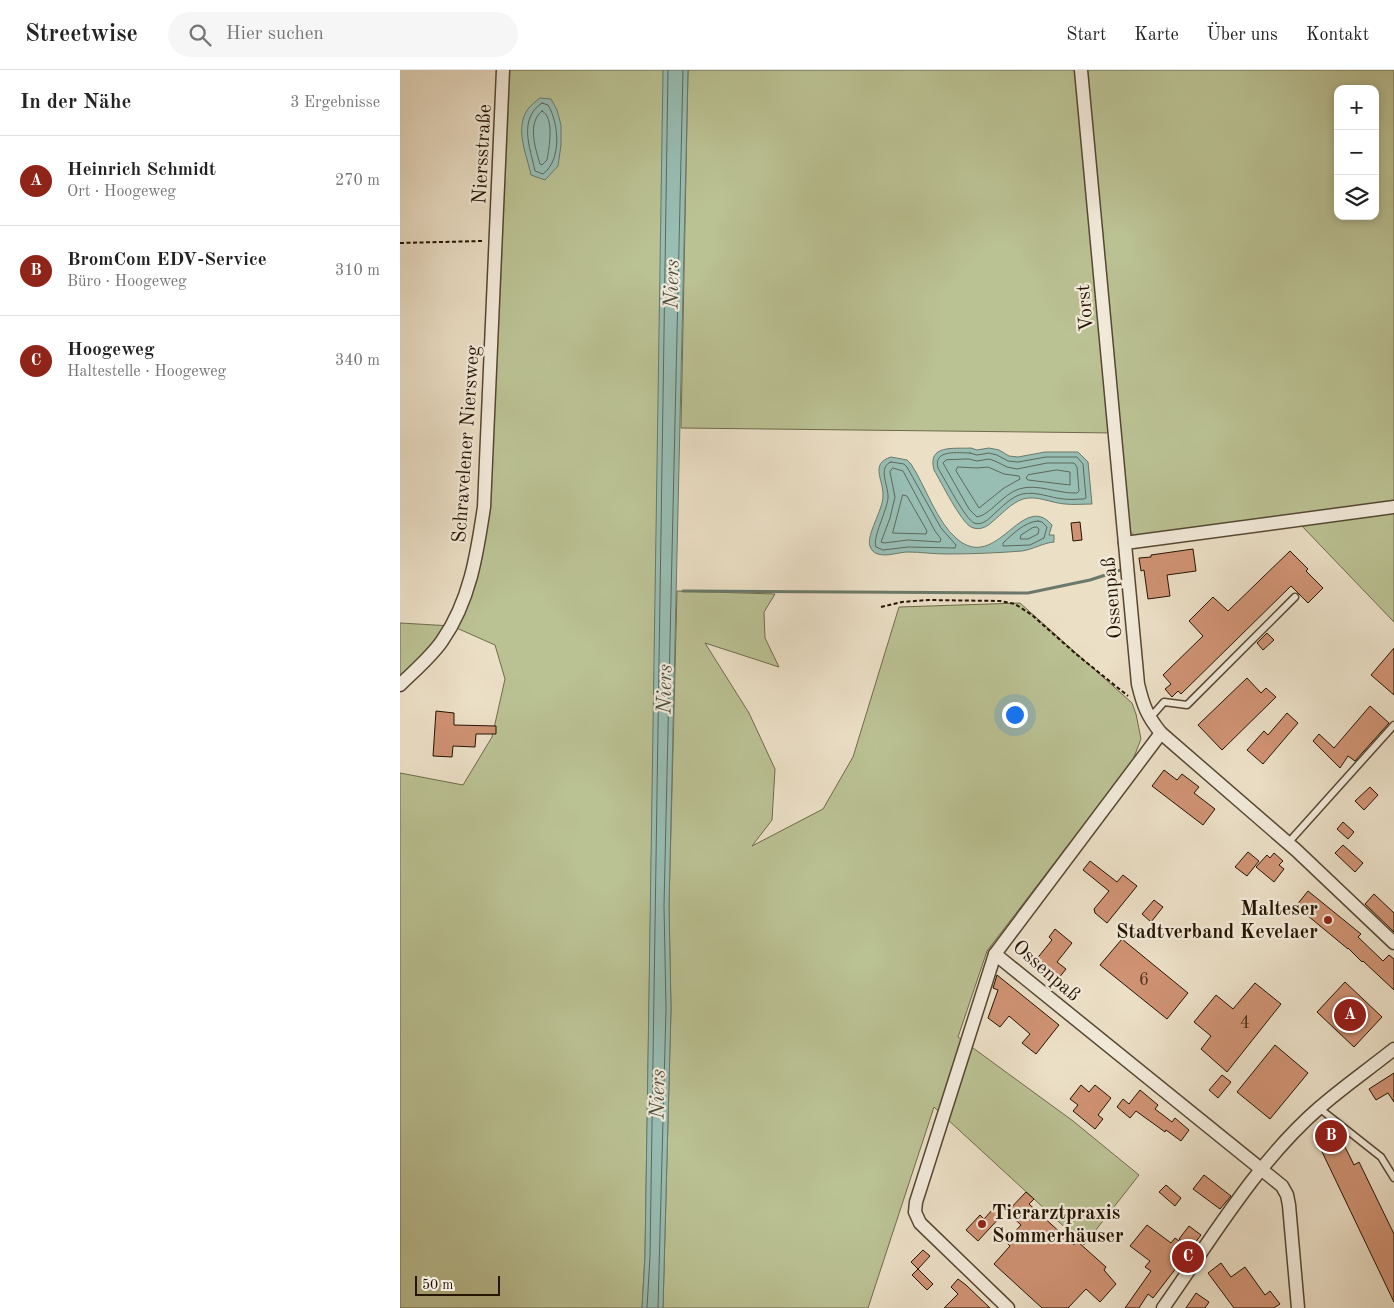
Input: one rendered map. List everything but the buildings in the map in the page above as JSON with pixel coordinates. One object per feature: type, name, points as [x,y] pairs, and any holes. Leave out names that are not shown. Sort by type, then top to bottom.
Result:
[{"type":"street","name":"Niersstraße","points":[[495,240],[503,70]]},
{"type":"street","name":"Vorst","points":[[1080,70],[1125,543]]},
{"type":"street","name":"Schravelener Niersweg","points":[[400,685],[441,643],[452,626],[470,584],[474,567],[484,507],[495,240]]},
{"type":"street","points":[[1125,543],[1394,507]]},
{"type":"street","name":"Ossenpaß","points":[[1125,543],[1138,684],[1143,706],[1149,718],[1161,733],[1288,843],[1394,943]]},
{"type":"street","name":"Ossenpaß","points":[[1161,733],[995,954],[1277,1181],[1286,1194],[1298,1308]]},
{"type":"street","points":[[995,954],[916,1202],[915,1212],[920,1223],[1008,1308]]},
{"type":"street","points":[[1163,1308],[1262,1170],[1319,1108],[1394,1049]]},
{"type":"lane","points":[[1149,718],[1164,702],[1188,705],[1295,597]]},
{"type":"lane","points":[[1288,843],[1394,725]]},
{"type":"lane","points":[[1319,1108],[1381,1157],[1394,1178]]},
{"type":"path","points":[[400,243],[495,240]]},
{"type":"path","points":[[882,607],[902,602],[928,600],[1000,601],[1015,604],[1128,695]]},
{"type":"green space","points":[[503,70],[664,70],[645,1256],[642,1308],[400,1308],[400,773],[463,785],[492,737],[505,679],[495,645],[452,626],[484,507]]},
{"type":"green space","points":[[688,70],[1394,70],[1394,504],[1136,537],[1127,529],[1117,433],[681,428]]},
{"type":"green space","points":[[1394,510],[1394,622],[1299,523]]},
{"type":"green space","points":[[677,591],[775,594],[764,612],[765,638],[779,667],[705,643],[749,713],[775,769],[772,820],[752,846],[823,809],[853,757],[899,607],[1020,603],[1132,703],[1141,739],[1125,780],[1078,832],[987,951],[958,1037],[1073,1121],[1139,1175],[1084,1245],[934,1107],[868,1308],[663,1308],[671,1009],[669,906]]},
{"type":"green space","points":[[400,623],[452,626],[400,685]]},
{"type":"water","name":"Niers","points":[[663,70],[688,70],[669,906],[671,1009],[663,1308],[642,1308],[645,1256]]},
{"type":"water","points":[[540,98],[551,99],[557,110],[561,125],[558,166],[545,180],[531,175],[522,133],[524,116],[529,108]]},
{"type":"water","points":[[971,448],[977,450],[989,448],[999,450],[1009,456],[1018,457],[1045,452],[1078,452],[1088,462],[1092,504],[1068,504],[1028,498],[1011,506],[985,527],[977,529],[971,527],[962,518],[951,501],[934,470],[933,462],[934,456],[938,452],[950,449]]},
{"type":"water","points":[[891,457],[907,460],[911,464],[943,523],[957,539],[971,547],[984,546],[997,540],[1030,517],[1041,517],[1052,525],[1049,535],[1054,535],[1054,542],[1022,551],[974,554],[908,552],[882,555],[875,553],[871,549],[869,541],[883,496],[879,468],[884,460]]},
{"type":"waterway","points":[[683,591],[1028,593],[1090,580],[1121,570]]},
{"type":"place","name":"Malteser Stadtverband Kevelaer","points":[[1328,920]]},
{"type":"place","name":"Heinrich Schmidt","points":[[1350,1015]]},
{"type":"place","name":"BromCom EDV-Service","points":[[1331,1136]]},
{"type":"place","name":"Tierarztpraxis Sommerhäuser","points":[[982,1224]]},
{"type":"place","name":"Hoogeweg","points":[[1188,1257]]}]
